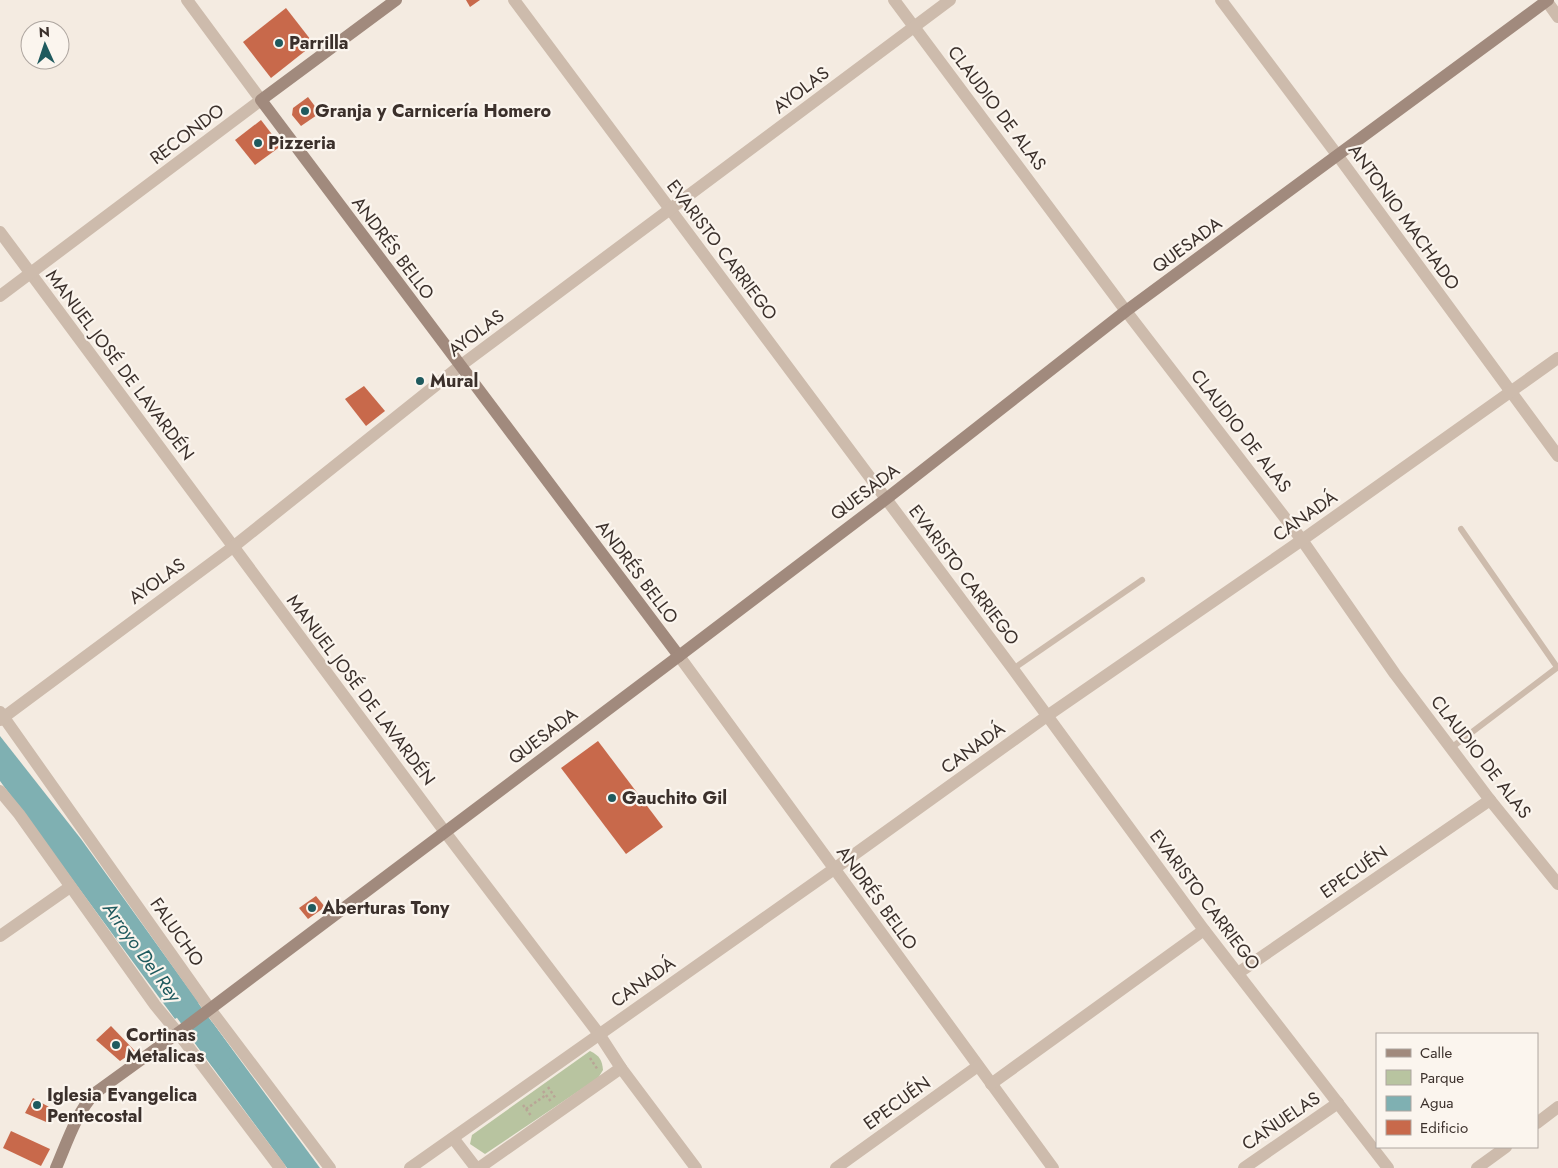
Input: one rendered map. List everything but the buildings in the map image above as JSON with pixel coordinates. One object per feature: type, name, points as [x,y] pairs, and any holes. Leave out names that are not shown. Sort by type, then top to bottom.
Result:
[{"type":"street","name":"ANDRÉS BELLO","points":[[188,0],[460,366],[679,656],[1053,1168]]},
{"type":"street","name":"RECONDO","points":[[0,296],[396,0]]},
{"type":"street","name":"EVARISTO CARRIEGO","points":[[514,0],[1013,669],[1204,930],[1388,1168]]},
{"type":"street","name":"CLAUDIO DE ALAS","points":[[894,0],[1126,311],[1302,540],[1395,674],[1490,800],[1558,884]]},
{"type":"street","name":"AYOLAS","points":[[1,716],[233,547],[460,366],[950,0]]},
{"type":"street","name":"ANTONIO MACHADO","points":[[1221,0],[1558,456]]},
{"type":"street","name":"QUESADA","points":[[56,1168],[87,1101],[95,1093],[180,1032],[886,499],[1126,311],[1547,0]]},
{"type":"street","points":[[1547,0],[1558,17]]},
{"type":"street","name":"MANUEL JOSÉ DE LAVARDÉN","points":[[0,232],[445,832],[599,1034],[696,1168]]},
{"type":"street","name":"CANADÁ","points":[[410,1168],[834,869],[1047,716],[1302,540],[1558,358]]},
{"type":"street","name":"FALUCHO","points":[[1,716],[207,1011],[330,1168]]},
{"type":"street","points":[[0,791],[155,1005],[180,1032],[280,1168]]},
{"type":"street","name":"EPECUÉN","points":[[1238,973],[1490,800]]},
{"type":"street","points":[[0,936],[70,887]]},
{"type":"street","points":[[991,1084],[1204,930]]},
{"type":"street","name":"EPECUÉN","points":[[836,1168],[978,1066]]},
{"type":"street","points":[[479,1168],[622,1068]]},
{"type":"street","name":"CAÑUELAS","points":[[1244,1168],[1338,1103]]},
{"type":"street","points":[[1538,1123],[1558,1107]]},
{"type":"street","points":[[452,1138],[476,1168]]},
{"type":"street","points":[[1477,1168],[1505,1148]]},
{"type":"lane","points":[[1451,748],[1558,667],[1461,529]]},
{"type":"lane","points":[[1013,669],[1142,580]]},
{"type":"path","points":[[582,1046],[605,1080]]},
{"type":"path","points":[[537,1078],[546,1095],[561,1111]]},
{"type":"path","points":[[537,1078],[561,1111]]},
{"type":"path","points":[[515,1094],[539,1126]]},
{"type":"path","points":[[526,1109],[546,1095]]},
{"type":"green space","points":[[590,1051],[600,1059],[602,1064],[603,1070],[598,1078],[485,1154],[470,1144],[472,1135]]},
{"type":"water","points":[[0,736],[81,839],[199,1003],[175,1019],[0,781]]},
{"type":"water","points":[[212,1022],[320,1168],[287,1168],[191,1038]]},
{"type":"waterway","name":"Arroyo Del Rey","points":[[188,1011],[222,1058]]},
{"type":"place","name":"Parrilla","points":[[279,43]]},
{"type":"place","name":"Granja y Carnicería Homero","points":[[305,111]]},
{"type":"place","name":"Pizzeria","points":[[258,143]]},
{"type":"place","name":"Mural","points":[[420,381]]},
{"type":"place","name":"Gauchito Gil","points":[[612,798]]},
{"type":"place","name":"Aberturas Tony","points":[[312,908]]},
{"type":"place","name":"Cortinas Metalicas","points":[[116,1045]]},
{"type":"place","name":"Iglesia Evangelica Pentecostal","points":[[37,1105]]}]
